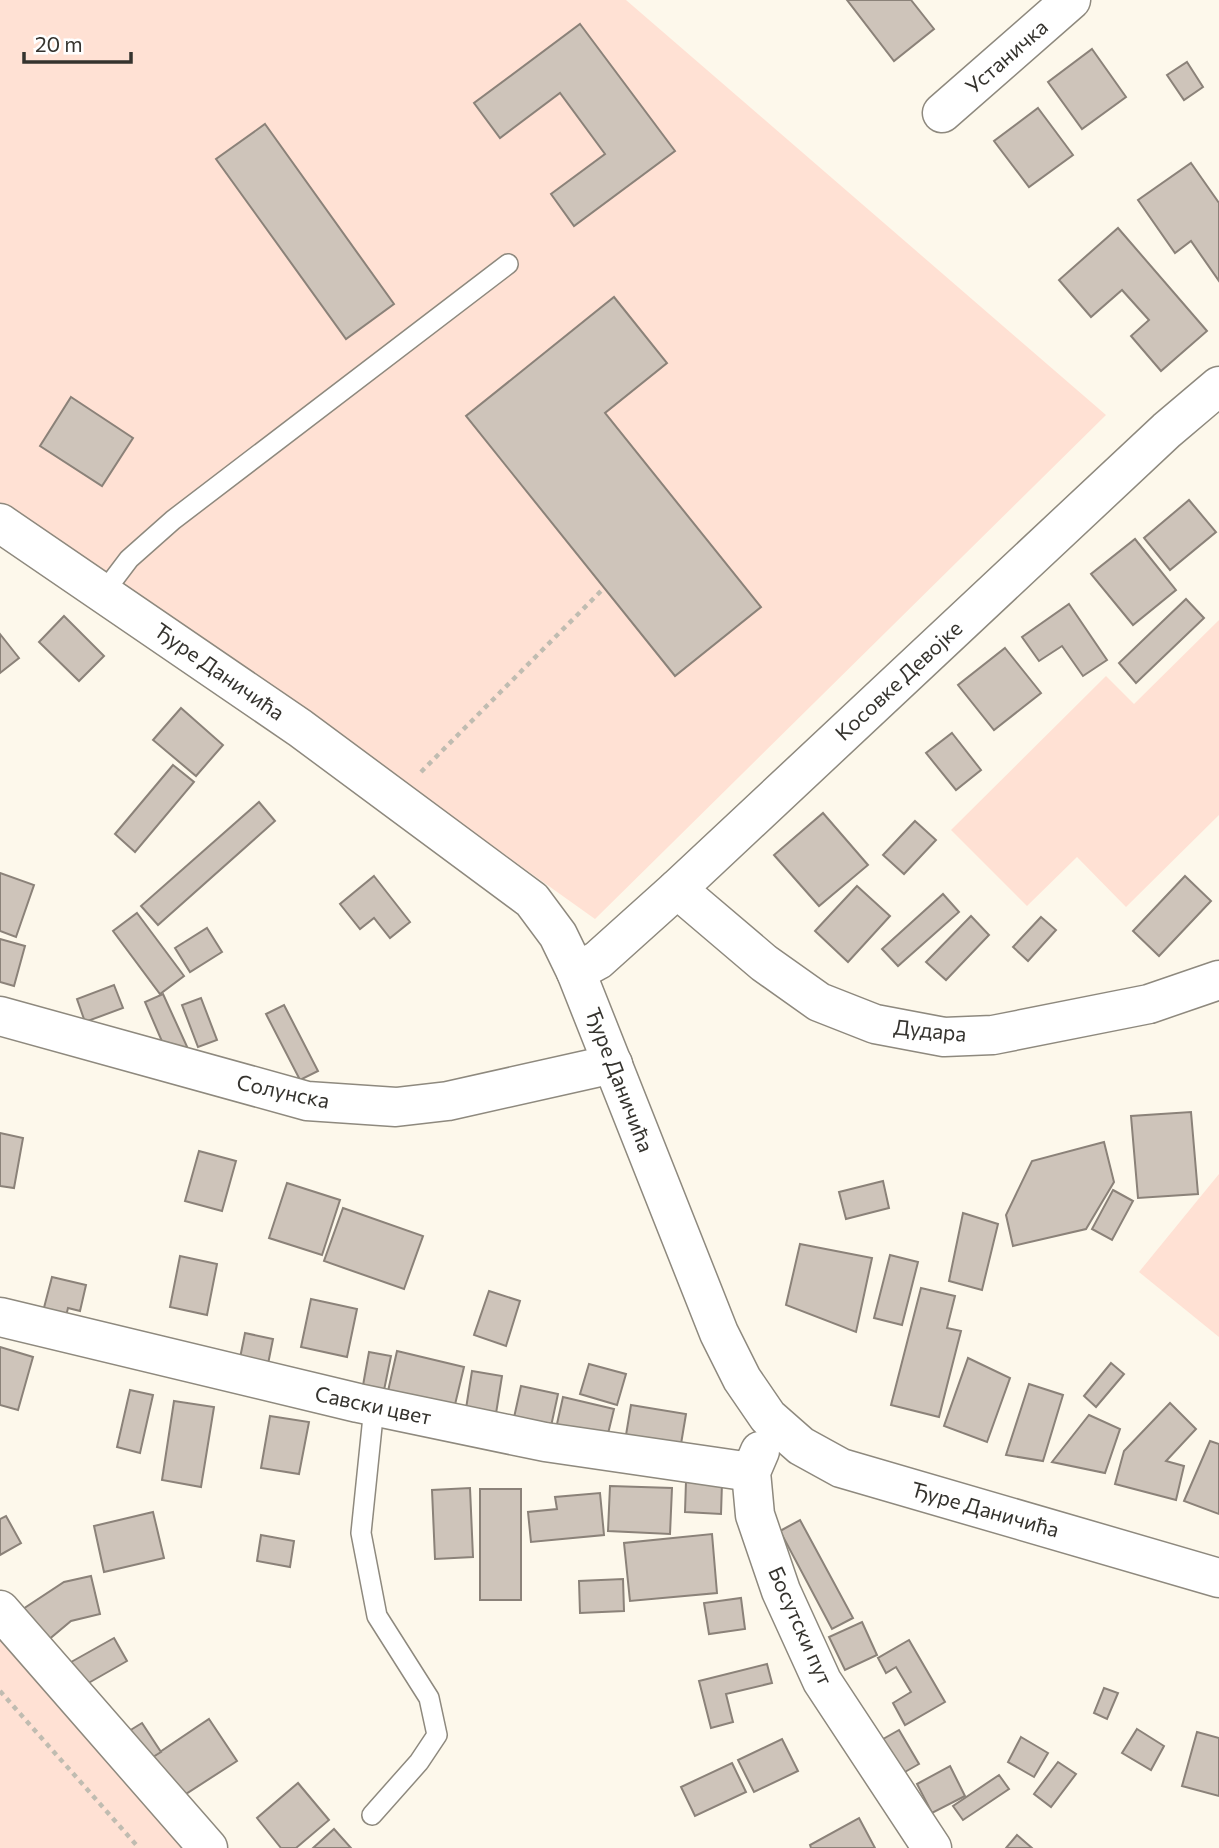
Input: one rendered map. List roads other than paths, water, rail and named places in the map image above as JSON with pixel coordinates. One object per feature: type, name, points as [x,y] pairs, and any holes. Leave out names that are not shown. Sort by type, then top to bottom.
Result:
[{"type":"street","name":"Устаничка","points":[[942,113],[1071,0]]},
{"type":"street","name":"Косовке Девојке","points":[[576,972],[598,960],[677,889],[1167,430],[1217,393]]},
{"type":"street","name":"Ђуре Даничића","points":[[0,523],[104,592],[408,805],[533,900],[558,935],[576,972],[719,1333],[741,1379],[776,1425],[801,1446],[841,1468],[1217,1575]]},
{"type":"street","name":"Дудара","points":[[677,889],[764,963],[819,1002],[875,1024],[944,1037],[993,1035],[1149,1004],[1219,980]]},
{"type":"street","name":"Солунска","points":[[0,1016],[307,1101],[396,1107],[448,1101],[613,1064]]},
{"type":"street","name":"Савски цвет","points":[[0,1317],[374,1407],[613,1454],[739,1468],[751,1472]]},
{"type":"street","points":[[751,1472],[776,1425]]},
{"type":"street","name":"Босутски пут","points":[[751,1472],[755,1515],[781,1591],[822,1681],[932,1848]]},
{"type":"street","points":[[0,1610],[208,1848]]},
{"type":"lane","points":[[104,592],[129,559],[173,520],[508,264]]},
{"type":"lane","points":[[372,1815],[419,1762],[437,1735],[429,1698],[377,1616],[370,1581],[361,1533],[374,1407]]}]
